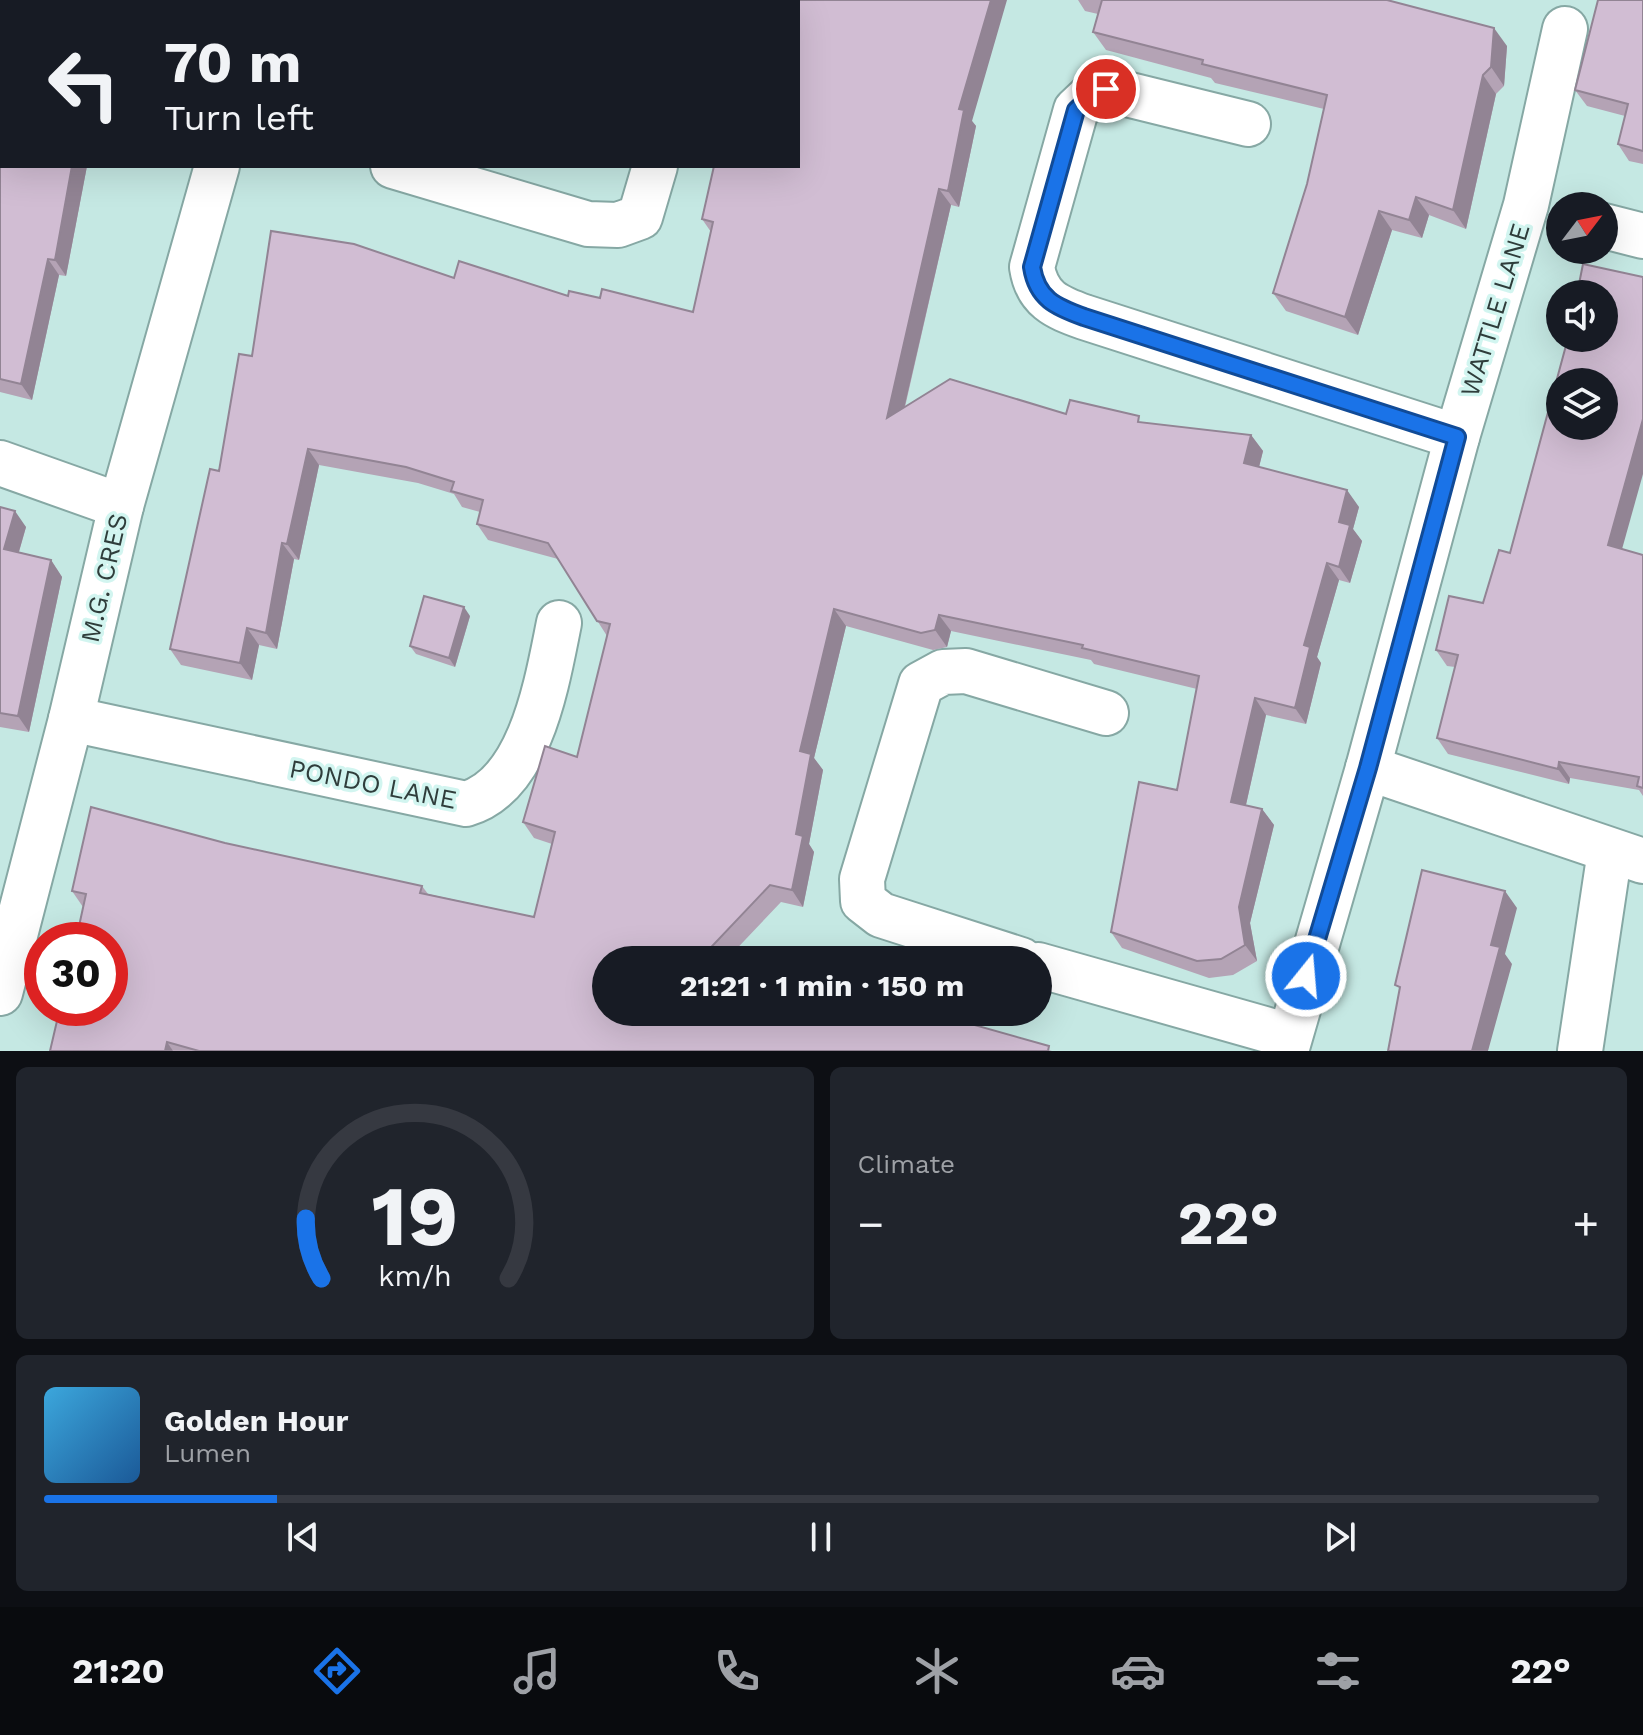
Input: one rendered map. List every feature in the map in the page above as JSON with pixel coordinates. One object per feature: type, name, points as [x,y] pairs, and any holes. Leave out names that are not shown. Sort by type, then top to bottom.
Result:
[{"type":"street","name":"WATTLE LANE","points":[[1287,1043],[1368,768],[1457,437],[1543,210],[1565,29]]},
{"type":"street","points":[[1248,124],[1106,89],[1084,100],[1076,110],[1032,267],[1035,283],[1044,299],[1084,317],[1457,437]]},
{"type":"street","name":"M.G. CRES","points":[[0,993],[71,719],[121,506],[216,168]]},
{"type":"street","points":[[400,168],[588,224],[618,225],[640,217],[654,168]]},
{"type":"street","points":[[1618,230],[1643,236]]},
{"type":"street","points":[[0,463],[121,506]]},
{"type":"street","name":"PONDO LANE","points":[[71,719],[466,804],[484,798],[505,779],[527,745],[559,623]]},
{"type":"street","points":[[977,946],[881,915],[863,901],[862,879],[921,684],[943,672],[966,671],[1106,713]]},
{"type":"street","points":[[1368,768],[1627,856],[1580,1051]]},
{"type":"street","points":[[1052,969],[1287,1043]]},
{"type":"building","points":[[800,0],[991,0],[959,109],[964,110],[948,191],[939,189],[887,418],[950,379],[1066,414],[1070,400],[1139,416],[1138,422],[1251,435],[1244,463],[1347,490],[1339,522],[1350,525],[1339,567],[1327,563],[1304,645],[1310,647],[1295,708],[1255,698],[1231,802],[1262,809],[1239,907],[1245,945],[1221,959],[1197,961],[1111,932],[1139,782],[1177,790],[1199,676],[1082,648],[1083,645],[939,615],[935,630],[921,633],[834,609],[800,751],[811,754],[796,834],[803,836],[792,890],[770,885],[712,946],[592,946],[592,1026],[978,1026],[1049,1046],[1048,1051],[199,1051],[167,1042],[165,1051],[50,1051],[56,1026],[128,1026],[128,922],[80,922],[86,894],[72,891],[91,807],[225,843],[422,886],[420,893],[534,917],[555,832],[523,822],[545,746],[577,757],[610,624],[597,621],[548,543],[477,524],[483,500],[451,491],[454,482],[406,467],[308,449],[287,544],[282,543],[266,633],[247,628],[240,663],[170,649],[210,469],[219,471],[239,354],[252,356],[271,231],[354,244],[454,278],[459,261],[568,296],[569,291],[600,298],[602,289],[693,312],[713,222],[702,219],[714,168],[800,168]]},
{"type":"building","points":[[1102,0],[1387,0],[1494,28],[1491,67],[1483,75],[1453,210],[1416,197],[1409,220],[1379,211],[1345,317],[1273,293],[1307,184],[1327,95],[1202,64],[1203,60],[1093,32]]},
{"type":"building","points":[[1598,0],[1643,0],[1643,151],[1618,144],[1628,104],[1575,90]]},
{"type":"building","points":[[0,168],[72,168],[55,260],[48,259],[21,384],[0,379]]},
{"type":"building","points":[[1583,264],[1643,277],[1643,419],[1608,545],[1643,555],[1643,788],[1637,786],[1639,777],[1559,762],[1558,769],[1437,738],[1458,655],[1436,650],[1449,596],[1483,603],[1499,550],[1510,553],[1546,420],[1546,440],[1618,440],[1618,368],[1560,368],[1564,352],[1618,352],[1618,280],[1580,280]]},
{"type":"building","points":[[0,507],[15,511],[4,549],[51,560],[18,716],[0,713]]},
{"type":"building","points":[[424,596],[464,607],[449,658],[410,646]]},
{"type":"building","points":[[1422,870],[1505,891],[1491,945],[1500,947],[1472,1051],[1388,1051],[1400,987],[1395,985]]},
{"type":"route","points":[[1106,89],[1084,100],[1076,110],[1032,267],[1035,283],[1044,299],[1084,317],[1457,437],[1368,768],[1306,976]]}]
